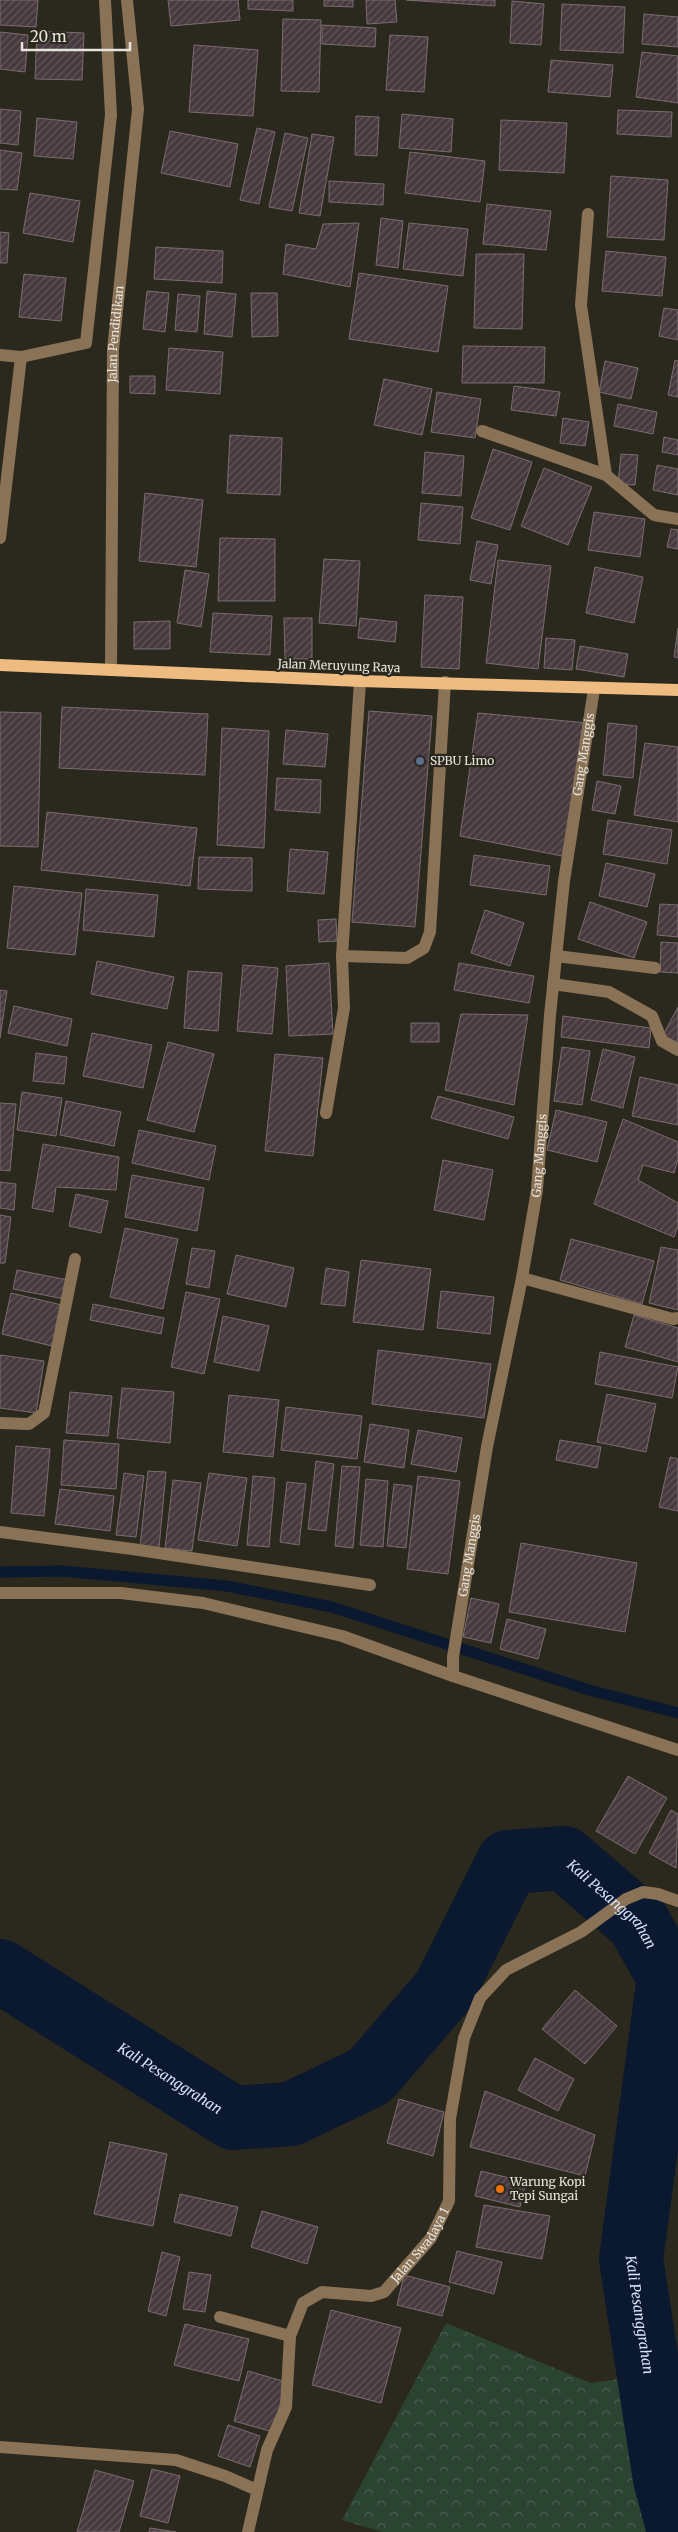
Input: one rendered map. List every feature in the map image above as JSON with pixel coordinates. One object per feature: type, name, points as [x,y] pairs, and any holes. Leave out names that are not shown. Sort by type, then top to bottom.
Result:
[{"type":"main road","name":"Jalan Meruyung Raya","points":[[0,665],[360,681],[678,690]]},
{"type":"street","points":[[0,355],[21,356],[86,343],[111,115],[105,0]]},
{"type":"street","name":"Jalan Pendidikan","points":[[111,670],[113,350],[138,109],[127,0]]},
{"type":"street","points":[[588,214],[582,305],[606,475]]},
{"type":"street","points":[[0,538],[21,356]]},
{"type":"street","points":[[482,431],[606,475],[654,515],[678,519]]},
{"type":"street","points":[[326,1113],[344,1008],[342,956],[360,681]]},
{"type":"street","points":[[342,956],[407,958],[424,948],[430,932],[445,682]]},
{"type":"street","name":"Gang Manggis","points":[[453,1676],[453,1657],[487,1447],[522,1278],[537,1190],[553,984],[564,881],[594,689]]},
{"type":"street","points":[[556,956],[655,968]]},
{"type":"street","points":[[553,984],[609,992],[652,1016],[662,1041],[678,1050]]},
{"type":"street","points":[[0,1423],[29,1424],[44,1413],[75,1259]]},
{"type":"street","points":[[522,1278],[678,1318]]},
{"type":"street","points":[[0,1532],[132,1549],[370,1585]]},
{"type":"street","points":[[0,1593],[122,1593],[203,1603],[342,1636],[453,1676],[678,1750]]},
{"type":"street","name":"Jalan Swadaya 1","points":[[248,2532],[267,2450],[286,2407],[290,2336],[303,2303],[322,2292],[371,2296],[384,2292],[431,2238],[450,2201],[450,2119],[464,2038],[480,1998],[506,1970],[581,1932],[626,1899],[643,1892],[658,1894],[678,1901]]},
{"type":"street","points":[[220,2317],[290,2336]]},
{"type":"street","points":[[0,2447],[176,2460],[225,2476],[257,2490]]},
{"type":"green space","points":[[446,2323],[591,2383],[678,2370],[678,2532],[382,2532],[342,2520]]},
{"type":"building","points":[[0,0],[38,0],[36,27],[0,25]]},
{"type":"building","points":[[168,0],[238,0],[240,20],[171,26]]},
{"type":"building","points":[[248,0],[293,0],[293,11],[248,9]]},
{"type":"building","points":[[324,0],[353,0],[353,7],[324,6]]},
{"type":"building","points":[[366,0],[395,0],[397,22],[367,24]]},
{"type":"building","points":[[406,0],[495,0],[495,6]]},
{"type":"building","points":[[512,1],[544,4],[541,45],[510,43]]},
{"type":"building","points":[[562,4],[625,7],[623,53],[560,50]]},
{"type":"building","points":[[644,14],[678,17],[678,47],[642,44]]},
{"type":"building","points":[[283,19],[321,20],[319,92],[281,91]]},
{"type":"building","points":[[322,25],[376,28],[375,47],[322,44]]},
{"type":"building","points":[[37,31],[84,33],[82,80],[35,79]]},
{"type":"building","points":[[0,32],[28,35],[25,72],[0,69]]},
{"type":"building","points":[[390,35],[428,37],[424,92],[386,90]]},
{"type":"building","points":[[194,45],[258,50],[253,116],[189,112]]},
{"type":"building","points":[[642,52],[678,56],[678,103],[636,97]]},
{"type":"building","points":[[551,60],[613,65],[610,97],[548,92]]},
{"type":"building","points":[[0,109],[21,111],[18,145],[0,143]]},
{"type":"building","points":[[618,110],[672,112],[671,137],[617,134]]},
{"type":"building","points":[[402,114],[453,119],[451,152],[399,148]]},
{"type":"building","points":[[356,116],[379,117],[377,156],[355,155]]},
{"type":"building","points":[[37,118],[77,122],[73,159],[34,156]]},
{"type":"building","points":[[501,120],[567,123],[564,173],[499,170]]},
{"type":"building","points":[[257,128],[275,132],[259,204],[240,200]]},
{"type":"building","points":[[170,131],[238,144],[230,187],[161,173]]},
{"type":"building","points":[[285,133],[308,138],[292,211],[269,207]]},
{"type":"building","points":[[312,134],[334,137],[320,216],[299,213]]},
{"type":"building","points":[[0,150],[22,153],[17,190],[0,189]]},
{"type":"building","points":[[410,152],[485,161],[480,202],[405,193]]},
{"type":"building","points":[[611,176],[668,180],[664,240],[607,237]]},
{"type":"building","points":[[329,181],[384,184],[383,205],[329,202]]},
{"type":"building","points":[[30,193],[80,201],[73,242],[23,233]]},
{"type":"building","points":[[487,204],[551,211],[546,250],[483,244]]},
{"type":"building","points":[[381,218],[403,221],[398,268],[376,265]]},
{"type":"building","points":[[359,223],[350,287],[283,274],[286,244],[316,249],[323,224]]},
{"type":"building","points":[[409,223],[468,229],[463,276],[403,269]]},
{"type":"building","points":[[0,232],[9,233],[7,263],[0,263]]},
{"type":"building","points":[[156,247],[223,251],[222,283],[154,279]]},
{"type":"building","points":[[606,251],[666,257],[662,296],[602,291]]},
{"type":"building","points":[[476,254],[524,254],[522,329],[474,328]]},
{"type":"building","points":[[359,273],[448,286],[438,352],[349,339]]},
{"type":"building","points":[[24,274],[66,278],[61,321],[19,317]]},
{"type":"building","points":[[147,291],[169,293],[165,332],[143,329]]},
{"type":"building","points":[[207,291],[236,294],[232,337],[204,334]]},
{"type":"building","points":[[251,293],[277,293],[278,336],[252,337]]},
{"type":"building","points":[[178,294],[200,296],[197,332],[175,330]]},
{"type":"building","points":[[664,308],[678,310],[678,340],[659,336]]},
{"type":"building","points":[[463,346],[545,347],[544,383],[462,383]]},
{"type":"building","points":[[169,348],[223,352],[220,394],[166,390]]},
{"type":"building","points":[[675,360],[678,361],[678,397],[668,395]]},
{"type":"building","points":[[605,361],[638,368],[631,399],[599,392]]},
{"type":"building","points":[[130,376],[155,376],[155,394],[130,393]]},
{"type":"building","points":[[384,379],[432,389],[422,435],[374,425]]},
{"type":"building","points":[[514,386],[560,392],[556,416],[511,410]]},
{"type":"building","points":[[437,392],[481,399],[475,438],[431,432]]},
{"type":"building","points":[[618,404],[657,412],[653,434],[614,426]]},
{"type":"building","points":[[563,418],[589,422],[585,446],[560,443]]},
{"type":"building","points":[[230,435],[282,438],[280,495],[227,493]]},
{"type":"building","points":[[664,437],[678,440],[678,455],[662,452]]},
{"type":"building","points":[[493,449],[532,462],[510,530],[471,518]]},
{"type":"building","points":[[425,452],[464,456],[461,496],[422,493]]},
{"type":"building","points":[[621,454],[638,455],[635,485],[618,484]]},
{"type":"building","points":[[657,465],[678,469],[678,495],[653,490]]},
{"type":"building","points":[[544,468],[592,487],[568,545],[521,526]]},
{"type":"building","points":[[145,493],[203,500],[196,567],[139,561]]},
{"type":"building","points":[[421,503],[463,507],[460,544],[418,540]]},
{"type":"building","points":[[594,512],[645,519],[640,557],[588,550]]},
{"type":"building","points":[[671,529],[678,530],[678,549],[667,547]]},
{"type":"building","points":[[220,538],[275,539],[275,601],[218,601]]},
{"type":"building","points":[[477,541],[498,545],[491,584],[470,580]]},
{"type":"building","points":[[324,559],[360,561],[356,626],[319,623]]},
{"type":"building","points":[[498,560],[551,566],[538,669],[486,663]]},
{"type":"building","points":[[595,567],[643,577],[634,623],[586,613]]},
{"type":"building","points":[[185,570],[209,574],[201,627],[177,623]]},
{"type":"building","points":[[425,595],[463,597],[459,669],[421,667]]},
{"type":"building","points":[[213,613],[272,616],[270,655],[210,652]]},
{"type":"building","points":[[284,618],[312,618],[312,659],[285,659]]},
{"type":"building","points":[[360,618],[397,622],[395,642],[358,638]]},
{"type":"building","points":[[170,621],[170,649],[134,649],[134,622]]},
{"type":"building","points":[[678,628],[678,658],[674,657]]},
{"type":"building","points":[[546,638],[575,640],[572,670],[544,668]]},
{"type":"building","points":[[580,646],[628,654],[624,677],[576,669]]},
{"type":"building","points":[[62,707],[208,714],[205,775],[59,768]]},
{"type":"building","points":[[369,711],[432,716],[415,927],[352,922]]},
{"type":"building","points":[[0,712],[41,713],[38,847],[0,846]]},
{"type":"building","points":[[478,713],[588,723],[562,856],[460,836]]},
{"type":"building","points":[[608,723],[637,726],[633,778],[603,775]]},
{"type":"building","points":[[222,728],[269,731],[264,848],[217,845]]},
{"type":"building","points":[[286,730],[328,734],[325,767],[283,764]]},
{"type":"building","points":[[645,743],[678,747],[678,822],[634,815]]},
{"type":"building","points":[[277,778],[321,780],[320,813],[275,810]]},
{"type":"building","points":[[597,781],[621,786],[615,814],[592,810]]},
{"type":"building","points":[[47,812],[197,828],[190,886],[41,870]]},
{"type":"building","points":[[608,820],[672,830],[667,864],[603,854]]},
{"type":"building","points":[[290,849],[328,852],[324,894],[287,891]]},
{"type":"building","points":[[474,855],[550,866],[546,895],[470,885]]},
{"type":"building","points":[[199,857],[252,858],[252,891],[198,889]]},
{"type":"building","points":[[606,863],[655,874],[647,907],[599,896]]},
{"type":"building","points":[[14,886],[82,893],[75,955],[7,948]]},
{"type":"building","points":[[86,889],[158,895],[154,937],[83,930]]},
{"type":"building","points":[[590,902],[647,922],[634,958],[578,939]]},
{"type":"building","points":[[660,904],[678,905],[678,937],[657,935]]},
{"type":"building","points":[[485,910],[524,923],[510,966],[471,953]]},
{"type":"building","points":[[336,919],[337,941],[319,942],[318,920]]},
{"type":"building","points":[[661,942],[678,943],[678,973],[660,972]]},
{"type":"building","points":[[97,961],[174,977],[167,1009],[91,994]]},
{"type":"building","points":[[329,963],[333,1034],[289,1036],[286,966]]},
{"type":"building","points":[[459,963],[534,976],[529,1003],[454,990]]},
{"type":"building","points":[[243,965],[278,968],[272,1034],[237,1031]]},
{"type":"building","points":[[188,971],[222,973],[218,1031],[184,1028]]},
{"type":"building","points":[[0,990],[7,991],[0,1038]]},
{"type":"building","points":[[14,1006],[72,1019],[67,1046],[8,1033]]},
{"type":"building","points":[[678,1007],[678,1043],[663,1035]]},
{"type":"building","points":[[461,1014],[528,1015],[514,1105],[445,1090]]},
{"type":"building","points":[[563,1016],[651,1028],[649,1048],[561,1037]]},
{"type":"building","points":[[411,1023],[439,1023],[439,1042],[411,1042]]},
{"type":"building","points":[[92,1033],[152,1045],[143,1088],[83,1076]]},
{"type":"building","points":[[168,1042],[214,1054],[194,1132],[147,1120]]},
{"type":"building","points":[[562,1047],[590,1051],[582,1105],[554,1101]]},
{"type":"building","points":[[603,1049],[635,1057],[623,1108],[591,1100]]},
{"type":"building","points":[[36,1053],[67,1057],[64,1084],[33,1081]]},
{"type":"building","points":[[275,1054],[323,1058],[313,1156],[265,1151]]},
{"type":"building","points":[[640,1077],[678,1085],[678,1125],[632,1116]]},
{"type":"building","points":[[22,1092],[62,1098],[56,1136],[17,1130]]},
{"type":"building","points":[[438,1096],[514,1117],[508,1139],[431,1118]]},
{"type":"building","points":[[66,1101],[121,1112],[114,1146],[60,1135]]},
{"type":"building","points":[[0,1103],[16,1104],[10,1171],[0,1170]]},
{"type":"building","points":[[556,1110],[607,1122],[597,1162],[547,1150]]},
{"type":"building","points":[[623,1119],[678,1142],[678,1159],[674,1173],[643,1165],[638,1180],[678,1203],[678,1226],[674,1237],[594,1204]]},
{"type":"building","points":[[139,1130],[216,1146],[209,1180],[132,1163]]},
{"type":"building","points":[[43,1144],[119,1157],[116,1190],[56,1187],[53,1212],[32,1208]]},
{"type":"building","points":[[443,1160],[493,1170],[484,1220],[434,1210]]},
{"type":"building","points":[[132,1175],[204,1188],[197,1231],[125,1217]]},
{"type":"building","points":[[0,1182],[16,1184],[14,1210],[0,1208]]},
{"type":"building","points":[[76,1194],[108,1201],[101,1233],[69,1226]]},
{"type":"building","points":[[0,1215],[11,1217],[5,1263],[0,1263]]},
{"type":"building","points":[[125,1228],[178,1239],[163,1309],[110,1297]]},
{"type":"building","points":[[571,1239],[654,1261],[642,1304],[560,1280]]},
{"type":"building","points":[[661,1247],[678,1250],[678,1310],[649,1303]]},
{"type":"building","points":[[192,1248],[215,1251],[209,1288],[186,1284]]},
{"type":"building","points":[[236,1255],[294,1268],[286,1307],[227,1294]]},
{"type":"building","points":[[361,1260],[431,1269],[423,1330],[353,1322]]},
{"type":"building","points":[[326,1268],[349,1272],[345,1306],[321,1304]]},
{"type":"building","points":[[17,1270],[68,1280],[64,1299],[13,1289]]},
{"type":"building","points":[[441,1291],[494,1297],[490,1334],[437,1328]]},
{"type":"building","points":[[186,1292],[220,1299],[204,1374],[171,1367]]},
{"type":"building","points":[[11,1293],[66,1306],[56,1347],[2,1334]]},
{"type":"building","points":[[93,1304],[164,1318],[161,1334],[90,1320]]},
{"type":"building","points":[[634,1315],[678,1328],[678,1362],[625,1347]]},
{"type":"building","points":[[223,1316],[269,1326],[259,1371],[214,1362]]},
{"type":"building","points":[[378,1350],[491,1364],[484,1418],[372,1404]]},
{"type":"building","points":[[600,1352],[678,1367],[672,1398],[595,1384]]},
{"type":"building","points":[[0,1355],[44,1361],[36,1413],[0,1408]]},
{"type":"building","points":[[122,1388],[174,1392],[170,1443],[117,1438]]},
{"type":"building","points":[[70,1392],[112,1396],[108,1436],[66,1433]]},
{"type":"building","points":[[607,1394],[656,1404],[646,1452],[597,1442]]},
{"type":"building","points":[[229,1395],[279,1400],[273,1457],[223,1452]]},
{"type":"building","points":[[286,1407],[362,1416],[357,1459],[281,1450]]},
{"type":"building","points":[[370,1424],[409,1430],[404,1468],[364,1462]]},
{"type":"building","points":[[418,1430],[462,1438],[456,1472],[411,1464]]},
{"type":"building","points":[[64,1440],[119,1444],[116,1489],[61,1485]]},
{"type":"building","points":[[560,1440],[601,1447],[597,1468],[556,1460]]},
{"type":"building","points":[[16,1446],[50,1449],[44,1516],[11,1513]]},
{"type":"building","points":[[670,1457],[678,1459],[678,1511],[659,1507]]},
{"type":"building","points":[[316,1461],[334,1464],[326,1531],[308,1529]]},
{"type":"building","points":[[342,1466],[360,1467],[353,1548],[335,1546]]},
{"type":"building","points":[[148,1471],[166,1472],[159,1548],[140,1546]]},
{"type":"building","points":[[124,1473],[144,1476],[136,1537],[116,1535]]},
{"type":"building","points":[[209,1473],[247,1478],[237,1546],[198,1540]]},
{"type":"building","points":[[253,1476],[275,1478],[269,1547],[247,1545]]},
{"type":"building","points":[[418,1476],[460,1481],[448,1574],[407,1569]]},
{"type":"building","points":[[366,1479],[388,1481],[383,1547],[360,1545]]},
{"type":"building","points":[[173,1480],[201,1483],[192,1551],[165,1548]]},
{"type":"building","points":[[287,1482],[306,1484],[299,1545],[280,1542]]},
{"type":"building","points":[[394,1484],[412,1486],[406,1548],[387,1546]]},
{"type":"building","points":[[60,1489],[114,1496],[110,1531],[55,1524]]},
{"type":"building","points":[[521,1543],[637,1563],[625,1632],[509,1612]]},
{"type":"building","points":[[471,1598],[499,1604],[491,1643],[463,1637]]},
{"type":"building","points":[[507,1619],[546,1629],[538,1659],[500,1649]]},
{"type":"building","points":[[628,1776],[667,1798],[635,1854],[596,1831]]},
{"type":"building","points":[[671,1810],[678,1814],[676,1868],[649,1853]]},
{"type":"building","points":[[575,1990],[617,2026],[585,2064],[542,2029]]},
{"type":"building","points":[[535,2058],[574,2079],[558,2111],[518,2090]]},
{"type":"building","points":[[485,2091],[595,2135],[585,2176],[470,2147]]},
{"type":"building","points":[[399,2099],[444,2112],[433,2156],[387,2143]]},
{"type":"building","points":[[110,2142],[167,2154],[153,2226],[94,2214]]},
{"type":"building","name":"Warung Kopi Tepi Sungai","points":[[481,2171],[526,2182],[520,2207],[475,2196]]},
{"type":"building","points":[[180,2194],[238,2207],[231,2236],[174,2222]]},
{"type":"building","points":[[484,2205],[550,2216],[542,2259],[476,2247]]},
{"type":"building","points":[[262,2211],[318,2227],[307,2264],[251,2247]]},
{"type":"building","points":[[457,2251],[502,2262],[494,2294],[449,2282]]},
{"type":"building","points":[[162,2252],[180,2257],[166,2316],[148,2311]]},
{"type":"building","points":[[189,2272],[211,2275],[205,2312],[183,2309]]},
{"type":"building","points":[[404,2275],[450,2287],[442,2316],[397,2305]]},
{"type":"building","points":[[331,2310],[401,2328],[381,2403],[312,2385]]},
{"type":"building","points":[[185,2324],[249,2339],[239,2381],[174,2365]]},
{"type":"building","points":[[248,2371],[286,2382],[273,2432],[234,2421]]},
{"type":"building","points":[[228,2425],[260,2436],[250,2467],[218,2456]]},
{"type":"building","points":[[152,2469],[180,2476],[168,2523],[140,2516]]},
{"type":"building","points":[[95,2470],[134,2481],[119,2532],[77,2532]]},
{"type":"building","points":[[150,2528],[176,2532],[149,2532]]},
{"type":"waterway","points":[[0,1572],[62,1571],[227,1586],[332,1607],[589,1690],[678,1713]]},
{"type":"waterway","name":"Kali Pesanggrahan","points":[[0,1971],[233,2118],[291,2114],[370,2076],[444,1990],[508,1862],[564,1858],[638,1922],[669,1977],[631,2259],[665,2479],[678,2527]]},
{"type":"place","name":"SPBU Limo","points":[[420,761]]},
{"type":"place","name":"Warung Kopi Tepi Sungai","points":[[500,2189]]}]
